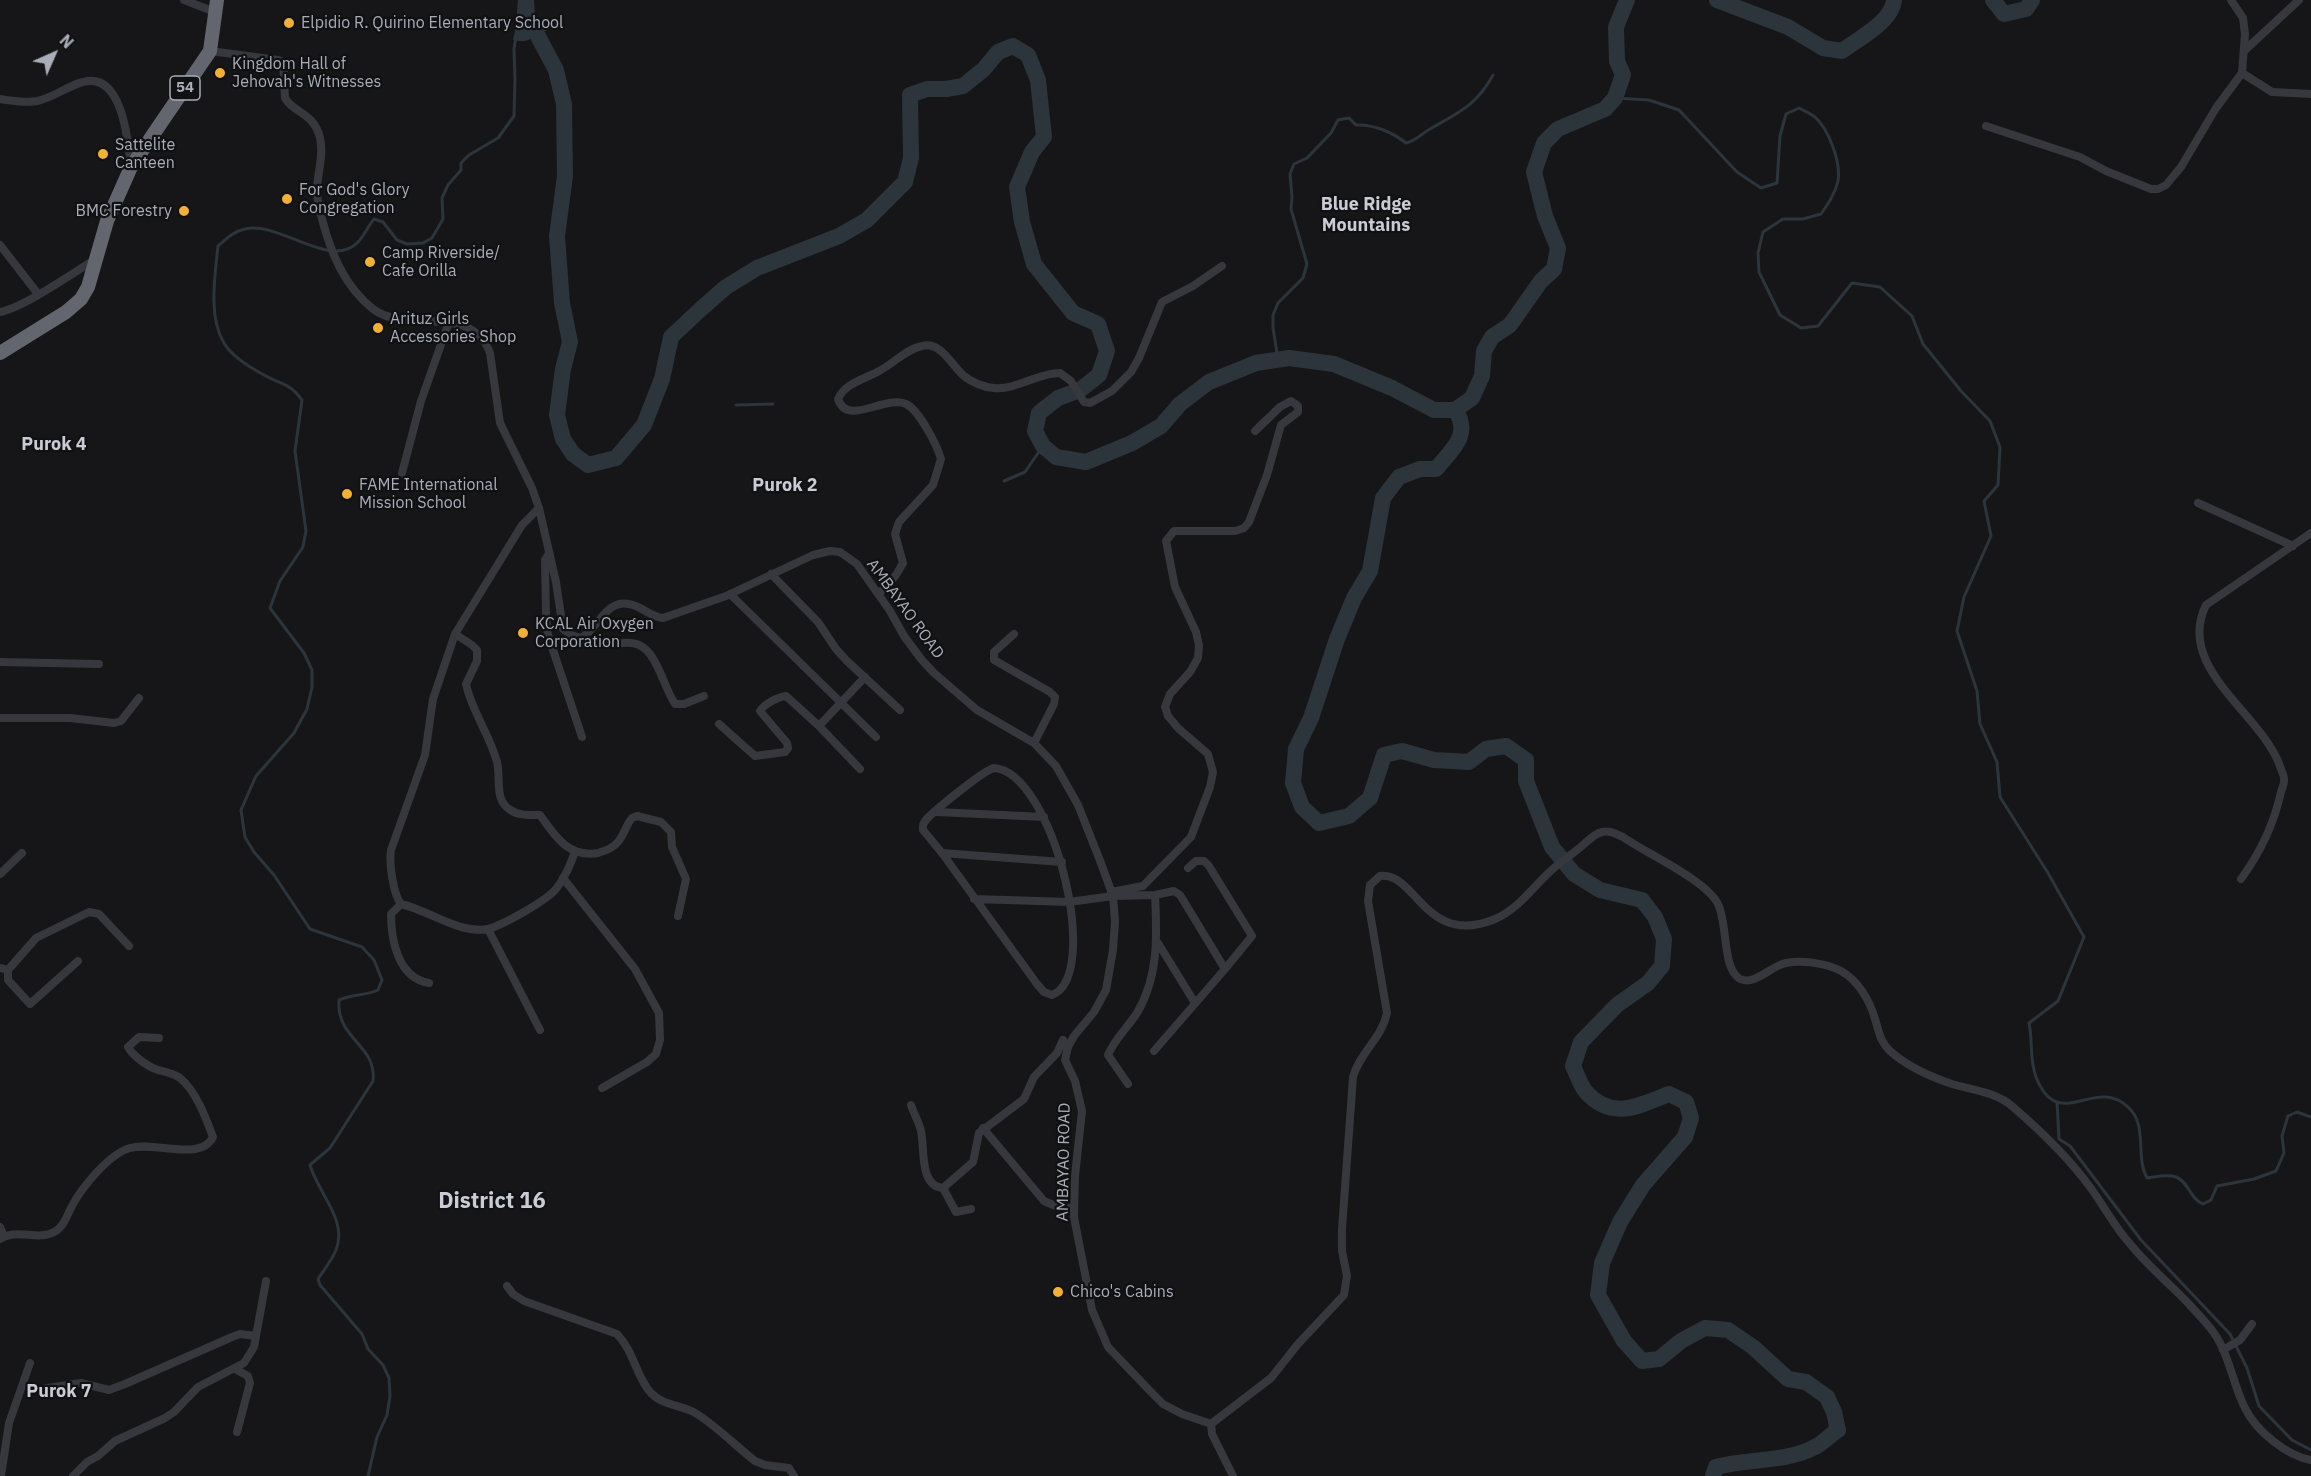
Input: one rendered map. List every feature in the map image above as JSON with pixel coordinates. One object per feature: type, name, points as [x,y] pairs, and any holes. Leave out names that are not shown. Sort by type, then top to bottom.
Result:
[{"type":"highway","name":"54","points":[[0,353],[66,312],[81,299],[88,287],[107,221],[131,167],[210,51],[216,6]]},
{"type":"street","points":[[184,0],[216,6]]},
{"type":"street","points":[[1986,126],[2059,149],[2151,189],[2158,189],[2166,185],[2181,167],[2216,108],[2242,73],[2246,34],[2243,18],[2231,0]]},
{"type":"street","points":[[2244,51],[2299,0]]},
{"type":"street","points":[[210,51],[283,62],[285,98],[288,103],[308,116],[321,140],[316,191],[334,260],[349,282],[373,309],[400,320],[449,322],[463,325],[487,344],[500,423],[532,488],[539,508],[563,628],[591,644],[607,646],[633,642],[639,644],[650,654],[673,700],[678,705],[705,696]]},
{"type":"street","points":[[2242,73],[2272,92],[2311,94]]},
{"type":"street","points":[[0,99],[30,102],[86,81],[98,80],[114,93],[127,138],[131,167]]},
{"type":"street","points":[[0,245],[38,294]]},
{"type":"street","points":[[0,312],[38,294],[96,259]]},
{"type":"street","points":[[879,594],[897,575],[903,563],[895,534],[899,522],[933,485],[941,459],[915,411],[907,404],[884,403],[858,411],[845,410],[838,399],[845,388],[882,370],[910,350],[922,345],[930,345],[939,349],[965,377],[983,386],[1009,387],[1052,373],[1060,373],[1071,381],[1084,402],[1090,403],[1112,391],[1131,372],[1162,302],[1193,286],[1222,266]]},
{"type":"street","points":[[402,472],[421,401],[449,322]]},
{"type":"street","points":[[974,899],[1069,902],[1143,886],[1191,837],[1210,788],[1213,772],[1208,754],[1178,728],[1168,716],[1165,707],[1170,694],[1190,672],[1198,658],[1199,645],[1196,632],[1174,587],[1166,541],[1174,531],[1235,531],[1244,528],[1250,522],[1267,475],[1281,425],[1298,412],[1298,406],[1291,401],[1284,404],[1255,431]]},
{"type":"street","points":[[2198,503],[2293,546]]},
{"type":"street","points":[[539,508],[522,525],[455,634],[433,699],[424,755],[391,850],[390,865],[397,899],[401,904],[416,907],[445,922],[462,927],[488,929],[543,901],[563,878],[575,852]]},
{"type":"street","points":[[2241,879],[2266,839],[2285,780],[2275,752],[2220,685],[2205,659],[2198,630],[2199,619],[2206,605],[2311,533]]},
{"type":"street","name":"AMBAYAO ROAD","points":[[581,638],[590,633],[607,611],[621,604],[634,606],[649,615],[663,618],[730,594],[813,555],[830,551],[840,552],[857,564],[879,594],[904,636],[934,673],[977,710],[1034,742],[1056,766],[1078,805],[1112,894],[1115,922],[1106,990],[1094,1012],[1074,1036],[1065,1060],[1075,1081],[1082,1111],[1074,1208],[1092,1310],[1108,1347],[1163,1404],[1182,1414],[1211,1424]]},
{"type":"street","points":[[549,553],[545,560],[548,635],[582,737]]},
{"type":"street","points":[[771,574],[818,622],[836,649],[900,710]]},
{"type":"street","points":[[730,594],[876,737]]},
{"type":"street","points":[[455,634],[477,650],[477,660],[466,684],[496,759],[500,774],[499,794],[503,803],[509,810],[520,815],[540,815],[558,840],[575,852],[588,855],[611,848],[619,841],[632,818],[637,816],[661,822],[671,832],[672,847],[686,879],[678,916]]},
{"type":"street","points":[[1014,634],[994,652],[994,660],[1055,697],[1054,704],[1034,742]]},
{"type":"street","points":[[0,662],[99,664]]},
{"type":"street","points":[[819,726],[865,677]]},
{"type":"street","points":[[719,724],[755,756],[785,752],[788,748],[787,743],[760,711],[782,696],[790,698],[860,769]]},
{"type":"street","points":[[0,718],[70,718],[114,723],[121,721],[139,698]]},
{"type":"street","points":[[994,768],[1002,768],[1012,775],[1026,789],[1044,817],[1062,862],[1074,939],[1071,959],[1062,987],[1052,995],[1044,992],[1037,984],[942,853],[926,836],[923,827],[926,820],[982,774],[994,768]]},
{"type":"street","points":[[937,812],[1044,817]]},
{"type":"street","points":[[1233,1476],[1212,1434],[1211,1424],[1271,1378],[1298,1344],[1344,1295],[1347,1276],[1342,1251],[1342,1229],[1353,1077],[1361,1057],[1381,1031],[1387,1013],[1368,901],[1370,885],[1380,876],[1392,877],[1437,917],[1449,924],[1471,926],[1497,918],[1527,897],[1553,869],[1600,832],[1613,832],[1704,888],[1716,900],[1722,913],[1730,969],[1740,979],[1747,981],[1755,979],[1774,967],[1794,962],[1827,966],[1849,976],[1866,999],[1881,1039],[1888,1050],[1931,1076],[2002,1099],[2065,1154],[2130,1244],[2215,1334],[2249,1415],[2289,1453],[2311,1460]]},
{"type":"street","points":[[0,873],[22,853]]},
{"type":"street","points":[[942,853],[1062,862]]},
{"type":"street","points":[[1154,1051],[1252,936],[1204,861],[1196,861],[1188,868]]},
{"type":"street","points":[[563,878],[634,969],[659,1013],[660,1040],[656,1054],[602,1088]]},
{"type":"street","points":[[1112,894],[1155,895],[1174,891],[1180,895],[1225,969]]},
{"type":"street","points":[[1128,1084],[1108,1055],[1143,1000],[1154,966],[1158,943],[1155,895]]},
{"type":"street","points":[[401,904],[391,914],[391,930],[396,953],[408,972],[420,982],[429,983]]},
{"type":"street","points":[[78,962],[30,1004],[8,980],[4,969],[36,938],[89,912],[99,914],[129,946]]},
{"type":"street","points":[[488,929],[540,1030]]},
{"type":"street","points":[[1158,943],[1196,1002]]},
{"type":"street","points":[[0,1227],[2,1238],[54,1233],[61,1227],[72,1204],[90,1181],[120,1153],[130,1148],[143,1146],[199,1149],[210,1142],[213,1137],[210,1127],[194,1094],[180,1079],[142,1061],[128,1047],[139,1037],[159,1038]]},
{"type":"street","points":[[943,1188],[974,1162],[977,1139],[983,1128],[1024,1099],[1034,1077],[1057,1053],[1063,1040]]},
{"type":"street","points":[[911,1105],[921,1131],[927,1175],[933,1185],[943,1188],[956,1212],[970,1209]]},
{"type":"street","points":[[983,1128],[1044,1202],[1060,1208],[1074,1208]]},
{"type":"street","points":[[73,1476],[115,1441],[165,1418],[198,1387],[235,1369],[250,1356],[266,1281]]},
{"type":"street","points":[[507,1286],[513,1294],[524,1301],[617,1334],[624,1341],[643,1383],[656,1398],[691,1411],[755,1461],[765,1465],[789,1468],[794,1476]]},
{"type":"street","points":[[2223,1350],[2245,1334],[2252,1324]]},
{"type":"street","points":[[47,1388],[81,1383],[109,1390],[240,1334],[256,1336]]},
{"type":"street","points":[[1,1476],[9,1423],[30,1363]]},
{"type":"street","points":[[235,1369],[248,1376],[250,1383],[237,1432]]},
{"type":"shaded area","points":[[519,0],[534,0],[535,15],[547,30],[523,41],[513,40],[519,13]]},
{"type":"waterway","points":[[526,0],[525,12],[556,70],[564,104],[565,176],[557,236],[562,303],[570,342],[563,369],[557,415],[563,439],[573,454],[588,465],[616,458],[644,425],[662,379],[671,337],[702,308],[726,287],[757,268],[839,236],[867,220],[905,182],[911,158],[910,95],[927,89],[963,86],[984,69],[998,52],[1013,46],[1028,55],[1038,80],[1044,137],[1032,152],[1017,187],[1022,222],[1034,264],[1073,313],[1098,324],[1107,351],[1099,375],[1080,390],[1058,398],[1039,413],[1035,431],[1043,446],[1056,457],[1086,462],[1132,443],[1161,426],[1180,404],[1209,382],[1256,363],[1289,358],[1334,364],[1392,388],[1434,410],[1455,410],[1472,398],[1482,376],[1484,351],[1492,337],[1510,325],[1541,281],[1554,269],[1558,248],[1545,216],[1534,172],[1544,143],[1558,129],[1605,109],[1615,98],[1623,75],[1617,61],[1616,27],[1627,0]]},
{"type":"waterway","points":[[1717,0],[1788,27],[1823,48],[1842,51],[1881,22],[1892,8],[1894,0]]},
{"type":"waterway","points":[[1993,0],[2004,14],[2026,9],[2032,0]]},
{"type":"waterway","points":[[368,1476],[377,1437],[387,1415],[390,1396],[389,1378],[383,1365],[368,1349],[362,1334],[320,1285],[318,1279],[336,1250],[339,1239],[335,1217],[310,1165],[330,1148],[373,1081],[373,1069],[369,1058],[344,1024],[339,1000],[378,990],[382,980],[374,960],[362,947],[310,929],[245,837],[241,810],[256,776],[294,733],[307,709],[312,687],[312,670],[304,653],[270,608],[280,581],[303,547],[306,531],[295,451],[302,400],[289,387],[242,362],[224,343],[219,333],[214,309],[215,270],[218,246],[234,233],[245,229],[258,228],[273,231],[319,248],[334,251],[347,249],[358,242],[374,219],[383,222],[397,240],[407,244],[423,243],[432,238],[443,219],[442,198],[448,185],[461,170],[461,163],[469,155],[498,138],[514,116],[516,37]]},
{"type":"waterway","points":[[1278,359],[1273,315],[1278,303],[1303,278],[1307,264],[1291,209],[1290,174],[1294,164],[1307,158],[1331,133],[1338,120],[1349,118],[1356,125],[1382,130],[1406,143],[1413,141],[1466,107],[1480,94],[1493,75]]},
{"type":"waterway","points":[[1615,98],[1649,100],[1679,110],[1737,172],[1761,188],[1777,183],[1780,136],[1786,114],[1799,108],[1815,117],[1825,130],[1833,147],[1838,165],[1838,181],[1829,203],[1821,214],[1803,219],[1783,219],[1763,232],[1758,253],[1759,272],[1780,315],[1801,328],[1818,326],[1852,283],[1880,287],[1912,316],[1923,344],[1961,391],[1990,421],[2000,447],[1998,485],[1984,501],[1991,536],[1964,597],[1957,631],[1977,691],[1980,724],[1997,762],[2000,797],[2048,873],[2084,937],[2058,1001],[2029,1023],[2034,1070],[2045,1094],[2055,1102],[2067,1103],[2103,1097],[2116,1099],[2129,1108],[2138,1124],[2142,1161],[2147,1178],[2176,1177],[2203,1204],[2211,1200],[2217,1186],[2254,1179],[2276,1171],[2284,1153],[2282,1136],[2288,1116],[2297,1112],[2311,1117]]},
{"type":"waterway","points":[[736,405],[773,404]]},
{"type":"waterway","points":[[1455,410],[1460,419],[1461,434],[1454,448],[1436,469],[1420,469],[1399,477],[1383,498],[1370,571],[1354,598],[1337,639],[1311,718],[1296,749],[1293,783],[1302,807],[1319,823],[1349,816],[1370,798],[1384,755],[1402,751],[1434,760],[1469,762],[1486,749],[1506,746],[1526,760],[1526,781],[1552,847],[1574,874],[1600,890],[1642,900],[1655,917],[1664,939],[1662,966],[1648,983],[1617,1005],[1581,1042],[1573,1066],[1586,1092],[1606,1106],[1616,1109],[1626,1108],[1669,1094],[1686,1102],[1691,1118],[1685,1137],[1643,1185],[1620,1222],[1602,1263],[1598,1295],[1624,1341],[1642,1361],[1659,1359],[1681,1341],[1705,1328],[1728,1330],[1753,1347],[1788,1379],[1806,1382],[1827,1397],[1834,1412],[1838,1430],[1818,1445],[1803,1452],[1791,1456],[1716,1467],[1713,1476]]},
{"type":"waterway","points":[[1004,481],[1025,472],[1043,446]]},
{"type":"waterway","points":[[2057,1102],[2059,1139],[2070,1146],[2141,1240],[2230,1334],[2247,1368],[2259,1406],[2292,1440],[2311,1450]]},
{"type":"place","name":"Elpidio R. Quirino Elementary School","points":[[289,23]]},
{"type":"place","name":"Kingdom Hall of Jehovah's Witnesses","points":[[220,73]]},
{"type":"place","name":"Sattelite Canteen","points":[[103,154]]},
{"type":"place","name":"For God's Glory Congregation","points":[[287,199]]},
{"type":"place","name":"BMC Forestry","points":[[184,211]]},
{"type":"place","name":"Camp Riverside/ Cafe Orilla","points":[[370,262]]},
{"type":"place","name":"Arituz Girls Accessories Shop","points":[[378,328]]},
{"type":"place","name":"FAME International Mission School","points":[[347,494]]},
{"type":"place","name":"KCAL Air Oxygen Corporation","points":[[523,633]]},
{"type":"place","name":"Chico's Cabins","points":[[1058,1292]]},
{"type":"district","name":"Blue Ridge Mountains","points":[[1366,215]]},
{"type":"district","name":"Purok 4","points":[[54,445]]},
{"type":"district","name":"Purok 2","points":[[785,486]]},
{"type":"district","name":"District 16","points":[[492,1202]]},
{"type":"district","name":"Purok 7","points":[[59,1392]]}]
